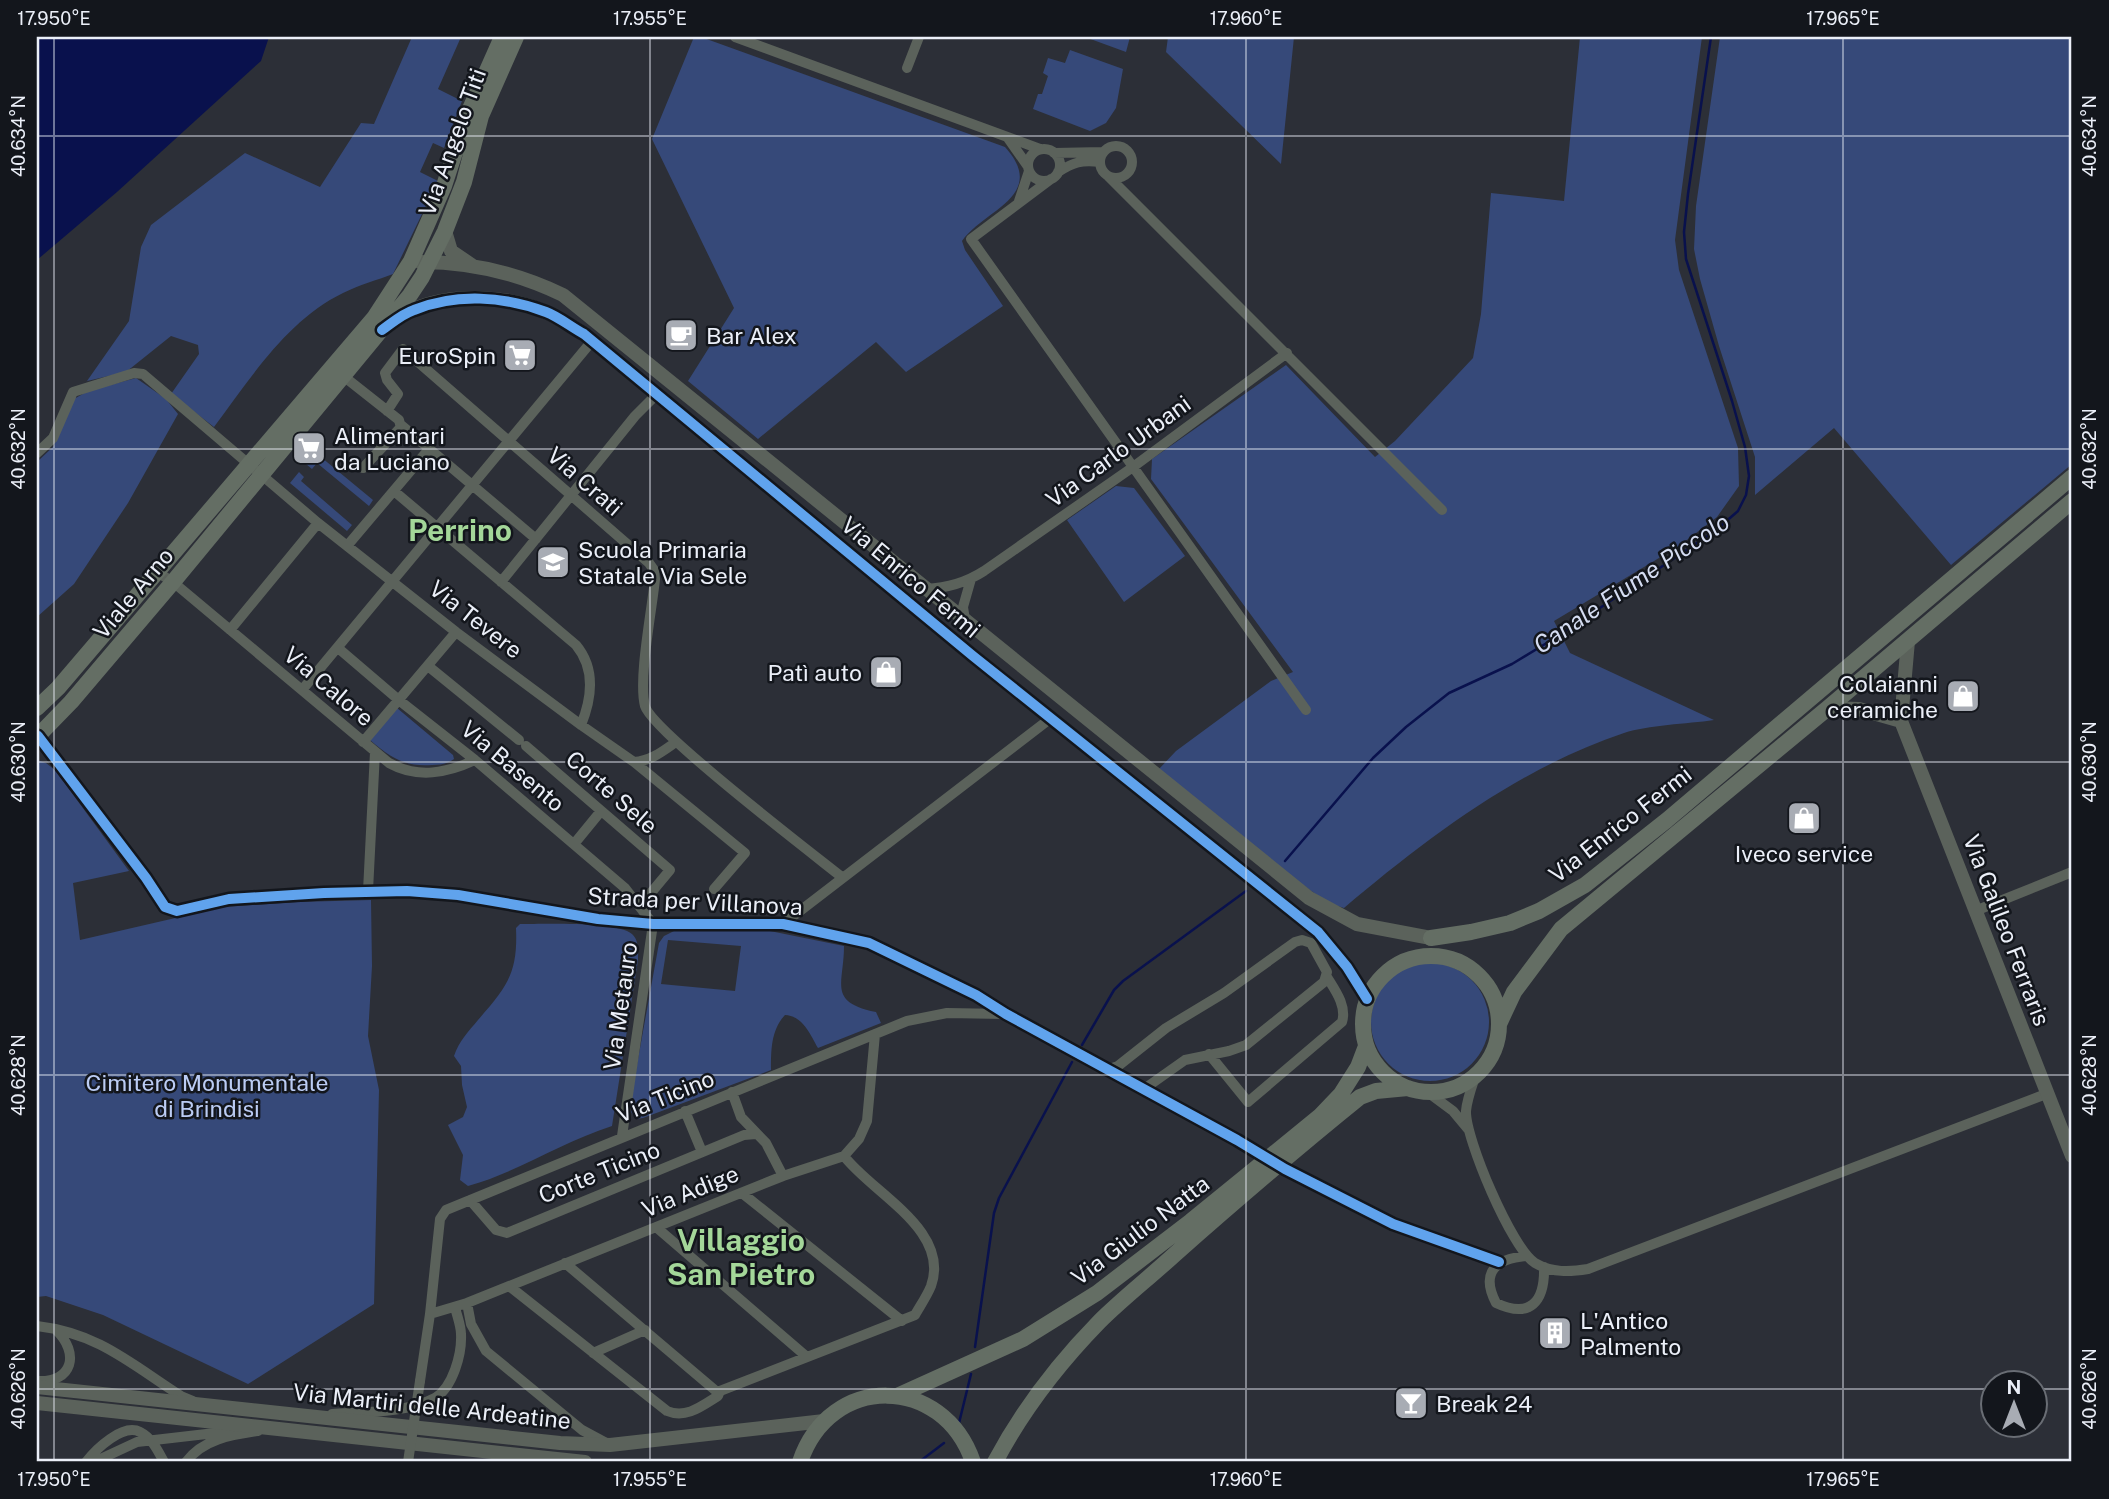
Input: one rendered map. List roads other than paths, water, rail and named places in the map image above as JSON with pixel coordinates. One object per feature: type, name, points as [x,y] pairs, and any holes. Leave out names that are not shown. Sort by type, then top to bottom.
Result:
[{"type":"main road","name":"Via Angelo Titi","points":[[411,261],[444,186],[466,118],[502,37]]},
{"type":"main road","name":"Via Angelo Titi","points":[[429,262],[445,231],[464,182],[481,117],[516,37]]},
{"type":"main road","name":"Viale Arno","points":[[37,737],[71,702],[173,582],[254,469],[374,318],[411,261]]},
{"type":"main road","name":"Viale Arno","points":[[37,708],[58,688],[158,572],[382,330],[410,295],[429,262]]},
{"type":"main road","name":"Via Enrico Fermi","points":[[1431,938],[1510,923],[1539,911],[1585,885],[1667,820],[2072,477]]},
{"type":"main road","name":"Via Enrico Fermi","points":[[1500,1022],[1514,992],[1561,929],[2072,501]]},
{"type":"main road","points":[[1412,958],[1431,938],[1453,959]]},
{"type":"main road","points":[[1433,955],[1453,959],[1471,968],[1486,983],[1496,1001],[1500,1022],[1497,1043],[1488,1062],[1476,1074],[1454,1088],[1426,1091],[1408,1088],[1390,1078],[1376,1064],[1366,1046],[1363,1022],[1367,999],[1378,981],[1393,967],[1412,958],[1433,955]]},
{"type":"main road","name":"Via Giulio Natta","points":[[897,1396],[1023,1339],[1097,1293],[1320,1116],[1358,1068],[1366,1046]]},
{"type":"main road","name":"Via Giulio Natta","points":[[995,1462],[1034,1398],[1062,1362],[1100,1321],[1215,1218],[1360,1097],[1376,1091],[1408,1088]]},
{"type":"main road","points":[[800,1462],[807,1444],[824,1421],[845,1405],[871,1397],[897,1396],[925,1404],[949,1420],[966,1443],[973,1462]]},
{"type":"street","points":[[735,37],[1040,149],[1054,153],[1101,157]]},
{"type":"street","points":[[907,68],[919,37]]},
{"type":"street","points":[[1008,138],[1035,179],[1041,181],[1055,176]]},
{"type":"street","points":[[1130,196],[1125,182],[1132,159],[1126,150],[1112,146],[1101,157],[1073,162],[971,239],[1306,710]]},
{"type":"street","points":[[1018,204],[1026,185],[1031,155],[1040,149]]},
{"type":"street","points":[[1054,153],[1060,162],[1055,176]]},
{"type":"street","points":[[1101,157],[1103,172],[1442,510]]},
{"type":"street","points":[[1108,176],[1118,178],[1127,173]]},
{"type":"street","name":"Via Enrico Fermi","points":[[445,231],[451,251],[475,267]]},
{"type":"street","name":"Via Enrico Fermi","points":[[411,261],[475,267],[534,280],[564,295],[1309,898],[1357,924],[1431,938]]},
{"type":"street","name":"Via Enrico Fermi","points":[[382,330],[411,311],[437,303],[456,299],[485,299],[509,302],[549,313],[592,341],[1051,718],[1318,932],[1347,967],[1367,999]]},
{"type":"street","points":[[302,690],[592,341]]},
{"type":"street","name":"Via Crati","points":[[387,411],[398,394],[385,373],[403,349],[654,570],[642,685],[646,709],[676,742],[843,878]]},
{"type":"street","name":"Via Carlo Urbani","points":[[926,589],[948,587],[971,579],[1133,467],[1287,353]]},
{"type":"street","name":"Via Tevere","points":[[37,453],[53,438],[73,392],[134,373],[143,374],[318,523],[456,632],[634,762],[745,853],[714,889]]},
{"type":"street","points":[[342,375],[399,420],[401,425],[536,539]]},
{"type":"street","points":[[502,582],[635,416],[657,394]]},
{"type":"street","points":[[363,468],[401,425]]},
{"type":"street","points":[[347,546],[429,449]]},
{"type":"street","points":[[394,491],[584,655],[589,665],[590,703],[581,725]]},
{"type":"street","points":[[230,630],[318,523]]},
{"type":"street","name":"Via Calore","points":[[158,572],[375,752],[401,770],[433,773],[453,770],[475,760]]},
{"type":"street","points":[[965,620],[963,607],[971,579]]},
{"type":"street","points":[[363,742],[456,632]]},
{"type":"street","points":[[1828,708],[1859,709],[1901,721],[1908,641]]},
{"type":"street","name":"Via Basento","points":[[338,648],[625,888],[653,924]]},
{"type":"street","name":"Corte Sele","points":[[429,666],[670,870],[640,906]]},
{"type":"street","points":[[783,924],[1051,718]]},
{"type":"street","name":"Via Galileo Ferraris","points":[[1901,721],[2072,1156]]},
{"type":"street","name":"Strada per Villanova","points":[[37,737],[146,878],[165,907],[177,911],[229,899],[368,891],[431,892],[598,919],[653,924],[783,924],[869,943],[976,996],[1258,1152]]},
{"type":"street","points":[[634,762],[653,757],[676,742]]},
{"type":"street","points":[[368,891],[375,752]]},
{"type":"street","points":[[574,844],[601,811]]},
{"type":"street","points":[[1975,911],[2072,872]]},
{"type":"street","name":"Via Metauro","points":[[622,1136],[653,924]]},
{"type":"street","points":[[1107,1070],[1118,1066],[1166,1028],[1224,993],[1295,942],[1311,943],[1341,1002],[1344,1014],[1342,1022],[1248,1102],[1209,1054]]},
{"type":"street","points":[[1143,1089],[1185,1059],[1246,1045],[1324,982],[1326,977]]},
{"type":"street","name":"Via Ticino","points":[[430,1314],[440,1219],[446,1210],[907,1021],[947,1013],[1006,1014]]},
{"type":"street","points":[[565,1264],[716,1391],[915,1315],[932,1284],[933,1261],[929,1243],[916,1224],[855,1170],[844,1156],[859,1139],[867,1121],[875,1034]]},
{"type":"street","points":[[1476,1074],[1466,1112],[1470,1132],[1499,1211],[1526,1256],[1544,1267],[1561,1271],[1588,1269],[2046,1094]]},
{"type":"street","points":[[1426,1091],[1453,1111],[1470,1132]]},
{"type":"street","points":[[732,1092],[741,1117],[766,1143],[783,1176]]},
{"type":"street","points":[[685,1111],[702,1153]]},
{"type":"street","name":"Corte Ticino","points":[[470,1200],[496,1230],[507,1233],[744,1135],[756,1134]]},
{"type":"street","name":"Via Adige","points":[[430,1314],[467,1303],[783,1176],[844,1156]]},
{"type":"street","points":[[1285,1169],[1393,1224],[1499,1262],[1526,1256]]},
{"type":"street","points":[[742,1193],[902,1321]]},
{"type":"street","points":[[656,1227],[807,1357]]},
{"type":"street","points":[[1499,1262],[1490,1280],[1490,1290],[1496,1303],[1518,1310],[1530,1308],[1541,1295],[1544,1267]]},
{"type":"street","points":[[509,1286],[667,1411],[677,1415],[696,1409],[718,1396],[720,1391]]},
{"type":"street","points":[[467,1303],[471,1324],[486,1351],[582,1430],[610,1445]]},
{"type":"street","points":[[267,1413],[333,1414],[397,1410],[435,1398],[446,1388],[457,1363],[461,1334],[455,1307]]},
{"type":"street","points":[[408,1462],[430,1314]]},
{"type":"street","points":[[37,1326],[93,1339],[181,1396],[204,1405]]},
{"type":"street","points":[[37,1381],[57,1379],[67,1371],[71,1359],[69,1346],[54,1328]]},
{"type":"street","points":[[593,1353],[645,1331]]},
{"type":"street","name":"Via Martiri delle Ardeatine","points":[[37,1387],[547,1442],[610,1445],[824,1421]]},
{"type":"street","name":"Via Martiri delle Ardeatine","points":[[37,1403],[585,1462]]},
{"type":"street","points":[[94,1462],[137,1442],[269,1429]]},
{"type":"street","points":[[86,1462],[107,1440],[128,1431],[139,1430],[151,1440],[164,1462]]},
{"type":"street","points":[[186,1462],[193,1452],[231,1434]]},
{"type":"waterway","name":"Canale Fiume Piccolo","points":[[1285,861],[1373,758],[1406,727],[1449,693],[1512,664],[1555,638],[1715,531],[1738,511],[1746,495],[1749,476],[1745,447],[1686,259],[1684,232],[1711,37]]},
{"type":"waterway","name":"Canale Fiume Piccolo","points":[[1082,1045],[1114,990],[1123,981],[1246,891]]},
{"type":"waterway","name":"Canale Fiume Piccolo","points":[[975,1347],[994,1213],[999,1198],[1072,1062]]},
{"type":"waterway","name":"Canale Fiume Piccolo","points":[[959,1423],[971,1374]]},
{"type":"waterway","name":"Canale Fiume Piccolo","points":[[919,1462],[944,1443]]},
{"type":"place","name":"Bar Alex","points":[[681,335]]},
{"type":"place","name":"EuroSpin","points":[[520,355]]},
{"type":"place","name":"Alimentari da Luciano","points":[[309,448]]},
{"type":"place","name":"Scuola Primaria Statale Via Sele","points":[[553,562]]},
{"type":"place","name":"Patì auto","points":[[886,672]]},
{"type":"place","name":"Colaianni ceramiche","points":[[1963,696]]},
{"type":"place","name":"Iveco service","points":[[1804,818]]},
{"type":"place","name":"L'Antico Palmento","points":[[1555,1333]]},
{"type":"place","name":"Break 24","points":[[1411,1403]]},
{"type":"district","name":"Perrino","points":[[460,530]]},
{"type":"district","name":"Villaggio San Pietro","points":[[741,1257]]},
{"type":"park label","name":"Cimitero Monumentale di Brindisi","points":[[207,1095]]}]
